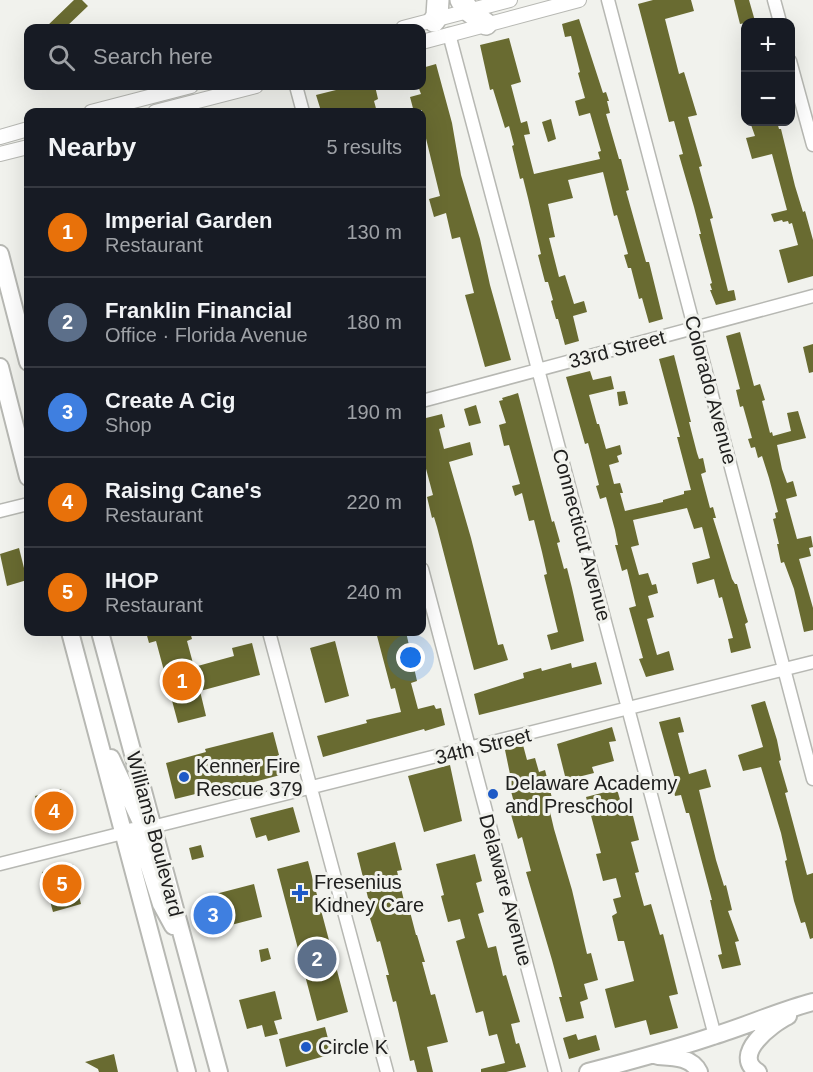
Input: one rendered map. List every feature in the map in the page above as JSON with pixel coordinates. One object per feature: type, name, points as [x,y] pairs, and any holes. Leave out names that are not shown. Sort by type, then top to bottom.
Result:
[{"type":"highway","points":[[465,5],[486,24]]},
{"type":"main road","points":[[0,254],[24,347]]},
{"type":"main road","points":[[0,367],[24,461]]},
{"type":"main road","name":"Williams Boulevard","points":[[71,636],[188,1072]]},
{"type":"main road","name":"Williams Boulevard","points":[[101,636],[219,1072]]},
{"type":"main road","points":[[95,728],[140,819],[152,827]]},
{"type":"main road","points":[[123,833],[133,831],[140,838],[161,904],[187,950]]},
{"type":"main road","points":[[588,1072],[715,1036],[793,1007],[813,1002]]},
{"type":"main road","points":[[759,1072],[754,1069],[750,1061],[754,1043],[763,1032],[780,1020],[813,1002]]},
{"type":"main road","points":[[652,1055],[687,1060],[696,1065],[699,1072]]},
{"type":"street","points":[[418,24],[440,18],[465,5],[510,0]]},
{"type":"street","points":[[440,18],[486,24],[579,0]]},
{"type":"street","name":"Colorado Avenue","points":[[608,0],[813,779]]},
{"type":"street","points":[[774,0],[779,18]]},
{"type":"street","points":[[426,37],[440,18]]},
{"type":"street","name":"Connecticut Avenue","points":[[440,18],[538,370],[715,1036]]},
{"type":"street","points":[[793,72],[813,145]]},
{"type":"street","points":[[106,108],[175,90]]},
{"type":"street","points":[[171,108],[240,90]]},
{"type":"street","points":[[297,90],[302,108]]},
{"type":"street","points":[[159,94],[159,108]]},
{"type":"street","points":[[0,137],[24,130]]},
{"type":"street","points":[[0,154],[24,148]]},
{"type":"street","name":"33rd Street","points":[[426,400],[813,296]]},
{"type":"street","points":[[0,511],[24,505]]},
{"type":"street","name":"Delaware Avenue","points":[[426,585],[555,1072]]},
{"type":"street","points":[[270,636],[387,1072]]},
{"type":"street","name":"34th Street","points":[[152,827],[813,662]]},
{"type":"street","points":[[0,864],[123,833]]},
{"type":"building","points":[[74,0],[82,0],[88,6],[69,24],[49,24]]},
{"type":"building","points":[[653,0],[691,0],[694,11],[665,19],[679,74],[684,72],[697,115],[688,117],[702,166],[699,167],[713,218],[710,219],[728,291],[734,290],[736,300],[716,305],[710,290],[712,290],[710,284],[712,283],[699,234],[701,234],[679,155],[683,154],[674,121],[669,122],[638,4]]},
{"type":"building","points":[[734,0],[749,0],[754,18],[741,18],[740,24]]},
{"type":"building","points":[[579,19],[603,93],[606,92],[609,101],[607,101],[610,113],[606,114],[619,159],[621,159],[629,190],[626,191],[646,262],[649,262],[663,319],[649,323],[642,298],[639,299],[631,268],[628,268],[624,255],[628,254],[617,215],[614,216],[603,172],[568,180],[573,198],[548,204],[555,237],[549,238],[559,277],[565,275],[574,304],[584,301],[587,312],[573,316],[579,341],[565,345],[551,301],[553,300],[548,282],[545,282],[538,255],[541,254],[523,178],[520,179],[509,126],[505,128],[493,89],[490,90],[480,45],[509,38],[521,82],[511,85],[521,123],[527,121],[530,134],[524,135],[534,174],[600,159],[598,152],[601,151],[590,113],[579,116],[575,101],[585,98],[571,36],[565,37],[562,24]]},
{"type":"building","points":[[436,64],[452,123],[461,175],[511,360],[485,367],[465,295],[474,293],[460,237],[452,239],[446,213],[434,217],[429,199],[440,196],[426,138],[426,108],[413,108],[410,97],[421,94],[420,90],[426,90],[426,67]]},
{"type":"building","points":[[336,90],[376,90],[378,99],[374,101],[376,108],[320,108],[316,95]]},
{"type":"building","points":[[551,119],[556,139],[548,142],[542,122]]},
{"type":"building","points":[[751,126],[778,126],[781,129],[795,186],[813,240],[813,276],[788,283],[779,250],[798,245],[792,223],[789,224],[788,221],[783,222],[782,220],[774,222],[771,214],[787,210],[772,154],[752,159],[746,138],[755,136]]},
{"type":"building","points":[[740,332],[754,386],[760,384],[765,400],[762,401],[770,433],[772,432],[773,436],[791,431],[787,413],[798,411],[806,438],[777,445],[787,483],[793,481],[797,496],[786,499],[797,539],[811,536],[813,547],[809,548],[811,556],[799,559],[813,608],[813,630],[804,632],[794,589],[784,562],[781,563],[773,519],[776,518],[775,513],[778,512],[762,456],[758,458],[755,447],[751,448],[748,439],[752,438],[743,406],[740,407],[736,390],[740,389],[726,336]]},
{"type":"building","points":[[813,344],[813,372],[809,373],[803,347]]},
{"type":"building","points":[[674,355],[697,453],[699,459],[703,458],[706,472],[701,474],[710,508],[713,507],[716,518],[713,518],[732,579],[737,584],[748,622],[745,624],[751,648],[731,653],[728,639],[733,638],[722,597],[719,598],[714,579],[697,584],[692,563],[710,558],[702,527],[694,529],[687,508],[633,520],[639,545],[631,547],[639,575],[648,573],[652,585],[656,584],[658,593],[648,596],[654,617],[647,619],[657,655],[669,651],[674,670],[646,677],[639,659],[643,658],[629,608],[636,606],[627,569],[622,571],[615,545],[618,545],[615,530],[606,497],[600,499],[596,486],[599,485],[588,443],[585,444],[566,377],[590,371],[593,380],[611,376],[614,389],[589,395],[606,449],[620,445],[622,454],[617,456],[619,462],[609,465],[614,484],[620,483],[625,511],[663,502],[663,500],[684,494],[684,491],[691,490],[677,437],[680,437],[659,359]]},
{"type":"building","points":[[625,391],[628,404],[619,406],[617,392]]},
{"type":"building","points":[[518,393],[552,522],[554,521],[560,542],[557,543],[564,569],[567,568],[584,641],[551,650],[547,635],[558,632],[544,575],[547,574],[542,552],[534,520],[529,521],[522,493],[515,496],[512,486],[520,484],[509,445],[504,446],[499,425],[506,423],[499,401]]},
{"type":"building","points":[[476,405],[481,423],[469,426],[464,409]]},
{"type":"building","points":[[442,414],[445,427],[439,429],[444,449],[470,442],[473,455],[449,462],[498,645],[503,644],[508,660],[474,670],[427,497],[433,495],[426,469],[426,418]]},
{"type":"building","points":[[19,548],[24,568],[24,581],[7,586],[0,554]]},
{"type":"building","points":[[147,636],[191,636],[192,639],[187,641],[194,667],[234,656],[232,648],[252,643],[260,675],[200,691],[206,716],[178,723],[156,641],[149,643]]},
{"type":"building","points":[[377,636],[407,636],[417,681],[411,683],[418,709],[434,705],[436,709],[441,708],[445,725],[323,757],[317,736],[367,723],[366,720],[401,712],[395,688],[391,689]]},
{"type":"building","points":[[335,641],[349,696],[325,703],[310,648]]},
{"type":"building","points":[[596,662],[602,684],[479,715],[474,694],[524,678],[523,673],[541,668],[542,671],[571,663],[572,668]]},
{"type":"building","points":[[765,701],[777,740],[781,760],[779,761],[788,792],[785,793],[807,875],[813,873],[813,938],[810,939],[805,922],[801,923],[794,901],[781,833],[761,767],[743,771],[738,755],[763,747],[751,705]]},
{"type":"building","points":[[680,717],[684,732],[678,733],[689,774],[706,769],[711,787],[699,790],[716,860],[724,886],[726,885],[732,910],[728,911],[739,941],[735,942],[741,965],[722,969],[718,955],[722,954],[710,900],[712,900],[689,813],[686,813],[681,795],[675,796],[673,787],[677,786],[659,722]]},
{"type":"building","points":[[612,727],[616,741],[609,742],[614,761],[592,767],[594,773],[566,780],[557,744]]},
{"type":"building","points":[[273,732],[284,774],[217,792],[216,789],[175,799],[166,763],[206,752],[205,749]]},
{"type":"building","points":[[523,745],[527,760],[535,758],[539,772],[545,770],[552,798],[547,799],[554,829],[572,890],[587,954],[591,953],[598,980],[584,984],[588,999],[580,1002],[584,1018],[566,1022],[559,997],[562,997],[526,872],[531,871],[522,837],[518,839],[510,811],[516,810],[508,780],[511,779],[505,750]]},
{"type":"building","points":[[450,765],[462,821],[424,832],[408,776]]},
{"type":"building","points":[[61,789],[71,819],[47,827],[42,823],[37,825],[34,816],[40,814],[35,796]]},
{"type":"building","points":[[617,789],[624,814],[632,812],[639,840],[631,842],[639,872],[635,873],[644,906],[651,904],[660,935],[663,934],[678,994],[669,996],[678,1028],[650,1035],[646,1020],[615,1028],[605,989],[634,981],[624,941],[618,941],[612,916],[617,913],[613,899],[621,897],[616,878],[603,881],[596,854],[601,853],[586,797]]},
{"type":"building","points":[[293,807],[300,832],[268,841],[266,835],[256,838],[250,818]]},
{"type":"building","points":[[395,842],[402,870],[397,871],[405,905],[408,904],[425,962],[422,962],[431,995],[435,994],[448,1042],[427,1047],[433,1072],[417,1072],[414,1060],[410,1061],[396,1001],[393,1002],[386,975],[389,975],[380,941],[377,942],[369,915],[372,914],[357,853]]},
{"type":"building","points":[[201,845],[204,857],[192,860],[189,848]]},
{"type":"building","points":[[475,854],[482,881],[476,883],[484,912],[478,914],[488,948],[496,946],[503,976],[506,975],[520,1022],[511,1024],[516,1044],[519,1043],[526,1067],[506,1072],[481,1072],[481,1069],[505,1063],[497,1034],[489,1036],[483,1011],[476,1013],[456,941],[465,938],[460,919],[448,922],[436,864]]},
{"type":"building","points":[[308,861],[348,1012],[317,1021],[277,869]]},
{"type":"building","points":[[73,864],[81,904],[53,912],[42,872]]},
{"type":"building","points":[[254,884],[262,917],[208,931],[200,898]]},
{"type":"building","points":[[268,948],[271,959],[261,962],[259,950]]},
{"type":"building","points":[[275,991],[282,1019],[274,1021],[278,1034],[265,1037],[262,1025],[247,1029],[239,1000]]},
{"type":"building","name":"Circle K","points":[[325,1027],[332,1054],[286,1067],[279,1039]]},
{"type":"building","points":[[576,1034],[578,1040],[596,1035],[600,1050],[569,1059],[563,1038]]},
{"type":"building","points":[[114,1054],[118,1072],[99,1072],[98,1069],[85,1062]]},
{"type":"place","name":"Imperial Garden","points":[[182,681]]},
{"type":"place","name":"Kenner Fire Rescue 379","points":[[184,777]]},
{"type":"place","name":"Delaware Academy and Preschool","points":[[493,794]]},
{"type":"place","name":"Raising Cane's","points":[[54,811]]},
{"type":"place","name":"IHOP","points":[[62,884]]},
{"type":"place","name":"Fresenius Kidney Care","points":[[300,893]]},
{"type":"place","name":"Create A Cig","points":[[213,915]]},
{"type":"place","name":"Franklin Financial","points":[[317,959]]},
{"type":"place","name":"Circle K","points":[[306,1047]]}]
